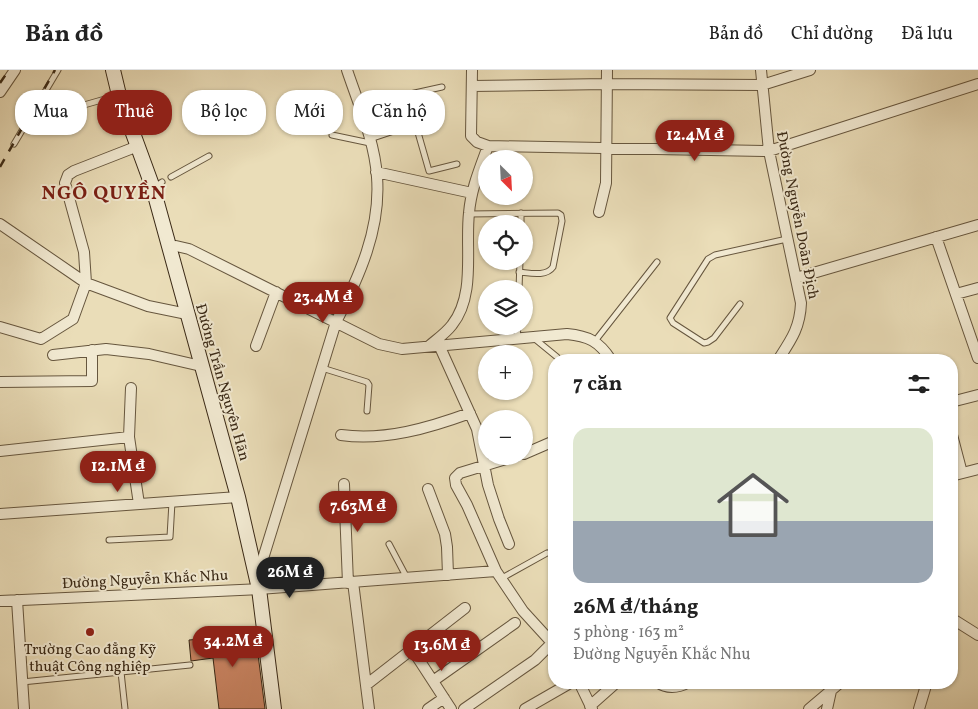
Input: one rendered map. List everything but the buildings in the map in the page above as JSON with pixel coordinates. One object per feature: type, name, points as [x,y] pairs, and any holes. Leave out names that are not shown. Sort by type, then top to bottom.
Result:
[{"type":"street","points":[[0,92],[15,70]]},
{"type":"street","name":"Đường Trần Nguyên Hãn","points":[[113,70],[118,90]]},
{"type":"street","points":[[258,584],[336,322],[354,286],[371,242],[376,209],[376,172],[370,141],[347,70]]},
{"type":"street","points":[[472,70],[471,136],[477,142],[488,146],[769,151],[978,84]]},
{"type":"street","points":[[599,212],[606,183],[607,70]]},
{"type":"street","name":"Đường Nguyễn Doãn Địch","points":[[761,70],[769,151],[801,303],[796,332],[782,354]]},
{"type":"street","points":[[472,86],[607,84],[762,85],[810,70]]},
{"type":"street","name":"Đường Trần Nguyên Hãn","points":[[134,135],[157,185],[169,248],[238,497],[258,584],[274,709]]},
{"type":"street","points":[[0,327],[41,339],[73,318],[86,283],[84,252],[64,183],[68,175],[74,171],[138,146]]},
{"type":"street","points":[[434,346],[459,314],[467,280],[469,214],[472,193],[488,146]]},
{"type":"street","points":[[376,172],[472,193]]},
{"type":"street","points":[[0,224],[86,283],[148,306],[187,314]]},
{"type":"street","points":[[796,278],[978,224]]},
{"type":"street","points":[[936,237],[978,358]]},
{"type":"street","points":[[169,248],[176,246],[189,249],[379,344],[402,349],[567,334],[582,336],[595,341],[606,354]]},
{"type":"street","points":[[956,294],[978,288]]},
{"type":"street","points":[[256,346],[276,292]]},
{"type":"street","points":[[967,327],[978,324]]},
{"type":"street","points":[[434,346],[470,414],[478,433]]},
{"type":"street","points":[[53,355],[106,349],[201,366]]},
{"type":"street","points":[[0,382],[92,381],[92,350]]},
{"type":"street","points":[[131,388],[129,437],[139,504]]},
{"type":"street","points":[[958,400],[975,395]]},
{"type":"street","points":[[341,435],[358,437],[380,436],[419,430],[470,414]]},
{"type":"street","points":[[0,451],[129,437]]},
{"type":"street","points":[[533,450],[548,444]]},
{"type":"street","points":[[958,457],[962,473]]},
{"type":"street","points":[[509,544],[493,503],[484,465],[460,473],[455,478],[456,485],[499,575],[523,611],[548,638]]},
{"type":"street","points":[[958,474],[978,469]]},
{"type":"street","points":[[344,484],[350,582],[369,709]]},
{"type":"street","points":[[428,488],[445,534],[448,575]]},
{"type":"street","points":[[0,514],[238,497]]},
{"type":"street","name":"Đường Nguyễn Khắc Nhu","points":[[0,601],[258,584],[350,582],[448,575],[499,575]]},
{"type":"street","points":[[17,600],[24,709]]},
{"type":"street","points":[[366,685],[465,608]]},
{"type":"street","points":[[958,622],[978,635]]},
{"type":"street","points":[[433,681],[515,623]]},
{"type":"street","points":[[464,709],[535,660],[548,648]]},
{"type":"street","points":[[412,649],[450,709]]},
{"type":"street","points":[[525,709],[560,689]]},
{"type":"street","points":[[582,689],[591,708],[610,689]]},
{"type":"street","points":[[918,709],[925,689]]},
{"type":"street","points":[[809,709],[831,691]]},
{"type":"street","points":[[828,709],[831,691]]},
{"type":"street","points":[[428,709],[444,698]]},
{"type":"lane","points":[[14,144],[58,70]]},
{"type":"lane","points":[[427,90],[442,87]]},
{"type":"lane","points":[[332,135],[370,141],[384,135]]},
{"type":"lane","points":[[419,135],[429,171],[457,164]]},
{"type":"lane","points":[[171,177],[209,156]]},
{"type":"lane","points":[[469,214],[558,213],[561,215],[562,220],[553,267],[550,272],[545,274],[519,272],[519,280]]},
{"type":"lane","points":[[740,304],[714,338],[704,343],[673,323],[670,318],[708,258],[787,239]]},
{"type":"lane","points":[[595,341],[657,262]]},
{"type":"lane","points":[[533,337],[553,354]]},
{"type":"lane","points":[[322,368],[367,382],[369,385],[367,411]]},
{"type":"lane","points":[[109,540],[170,538],[172,502]]},
{"type":"lane","points":[[388,544],[408,578]]},
{"type":"lane","points":[[499,575],[547,553]]},
{"type":"lane","points":[[22,682],[190,665]]},
{"type":"lane","points":[[121,672],[125,709]]},
{"type":"railway","points":[[0,83],[9,70]]},
{"type":"railway","points":[[0,167],[55,70]]},
{"type":"place","name":"Trường Cao đẳng Kỹ thuật Công nghiệp","points":[[90,632]]},
{"type":"district","name":"NGÔ QUYỀN","points":[[104,192]]}]
